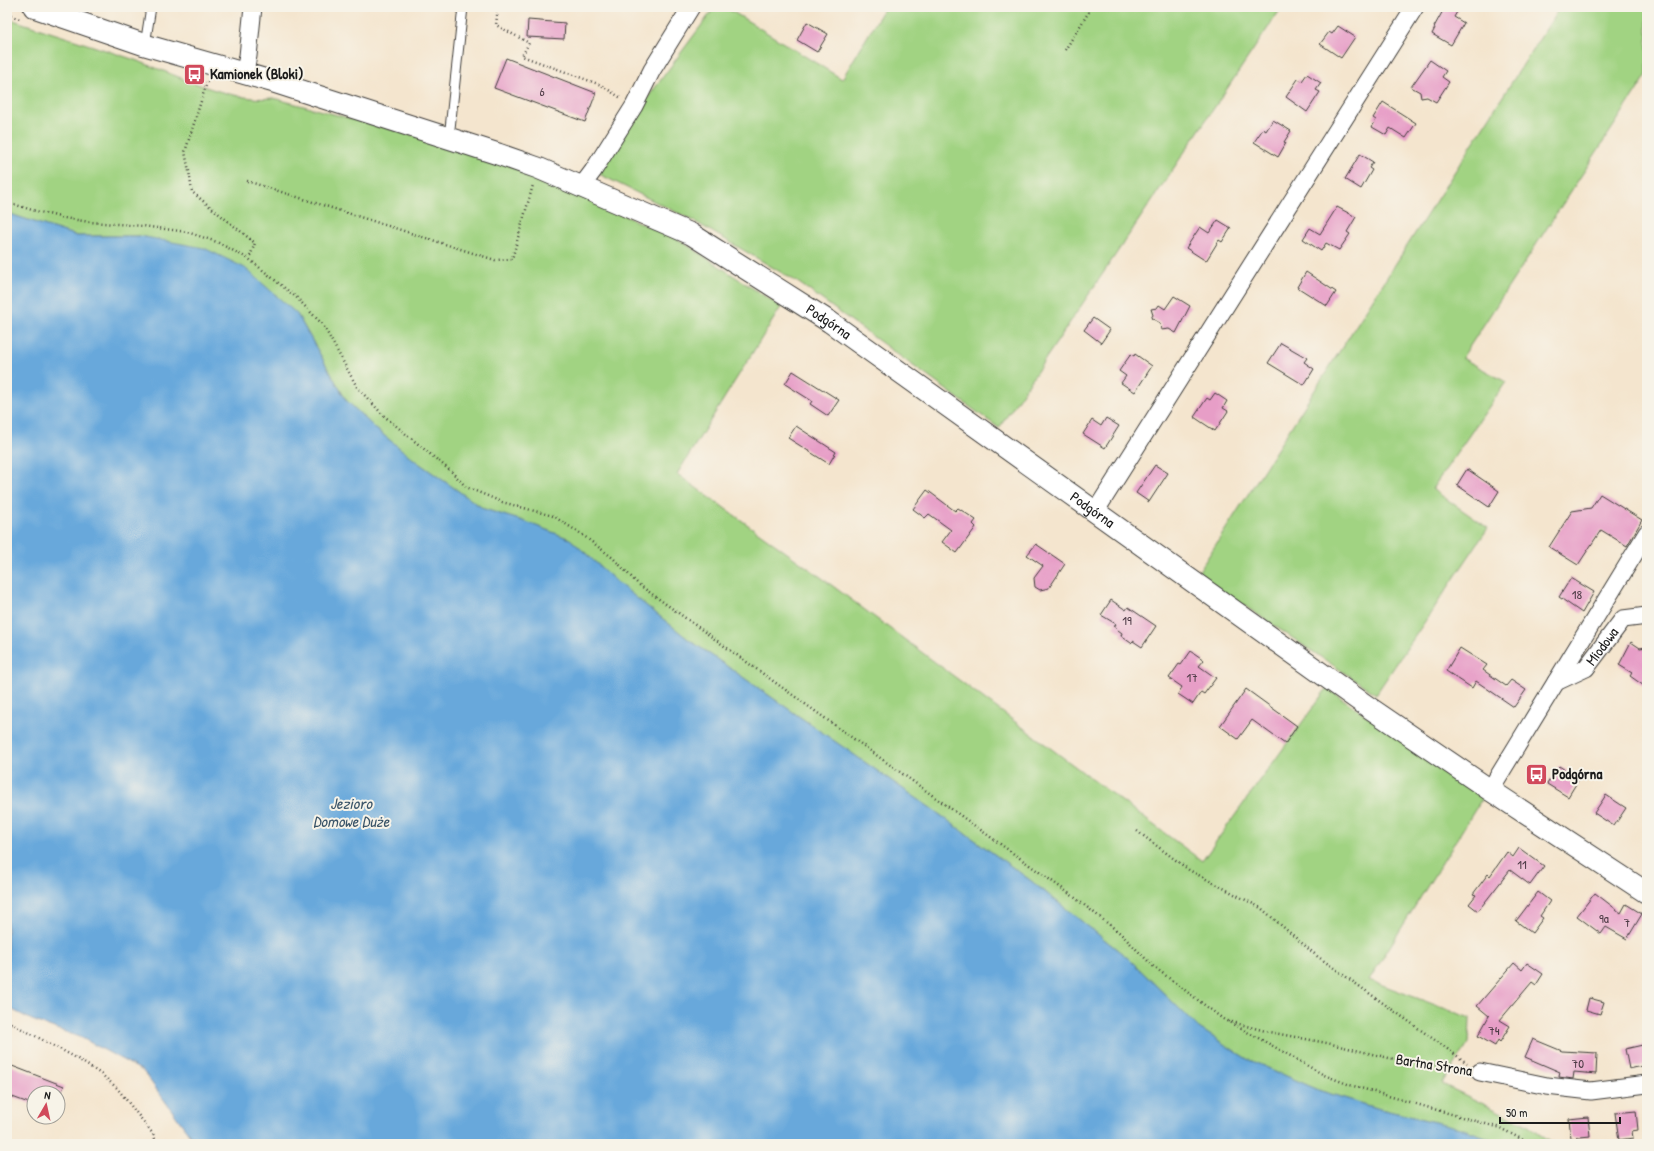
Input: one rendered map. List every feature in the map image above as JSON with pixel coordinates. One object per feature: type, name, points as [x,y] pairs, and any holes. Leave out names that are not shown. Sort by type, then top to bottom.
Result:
[{"type":"street","name":"Podgórna","points":[[34,7],[244,75],[274,82],[538,168],[691,234],[830,322],[1364,704],[1490,790],[1647,893]]},
{"type":"street","points":[[244,75],[248,56],[253,7]]},
{"type":"street","points":[[581,187],[593,171],[634,106],[652,70],[691,7]]},
{"type":"street","points":[[1095,512],[1415,7]]},
{"type":"street","points":[[1490,790],[1647,533]]},
{"type":"street","name":"Miodowa","points":[[1556,682],[1586,668],[1623,619],[1647,616]]},
{"type":"street","name":"Bartna Strona","points":[[1480,1072],[1547,1086],[1591,1091],[1647,1084]]},
{"type":"lane","points":[[145,44],[151,7]]},
{"type":"lane","points":[[449,138],[463,7]]},
{"type":"path","points":[[498,7],[496,25],[530,43],[522,56],[600,85],[634,106]]},
{"type":"path","points":[[1065,50],[1092,7]]},
{"type":"path","points":[[208,79],[185,152],[190,171],[192,192],[255,243],[249,259]]},
{"type":"path","points":[[247,181],[495,260],[512,258],[538,168]]},
{"type":"path","points":[[7,202],[64,218],[187,232],[217,242],[249,259],[298,298],[323,325],[357,387],[384,415],[453,473],[466,487],[502,502],[553,516],[580,533],[613,558],[638,584],[1074,897],[1120,933],[1153,966],[1223,1020],[1324,1075],[1357,1087],[1500,1128],[1531,1144]]},
{"type":"path","points":[[1137,831],[1189,870],[1261,908],[1317,956],[1480,1072]]},
{"type":"path","name":"Bartna Strona","points":[[1223,1020],[1269,1032],[1327,1043],[1389,1058],[1480,1072]]},
{"type":"path","points":[[7,1022],[73,1056],[101,1074],[117,1088],[153,1134],[157,1144]]},
{"type":"path","points":[[7,1033],[11,1023]]},
{"type":"green space","points":[[715,7],[725,7],[842,79],[885,7],[1282,7],[999,428],[799,283],[694,221],[593,171]]},
{"type":"green space","points":[[1560,7],[1647,7],[1647,75],[1462,358],[1506,382],[1432,489],[1488,528],[1376,694],[1197,574]]},
{"type":"green space","points":[[7,18],[132,59],[220,92],[256,98],[273,98],[488,155],[681,241],[781,307],[677,474],[822,578],[1202,861],[1327,688],[1483,797],[1369,980],[1470,1018],[1469,1043],[1442,1084],[1527,1125],[1553,1144],[1506,1144],[1460,1128],[1380,1109],[1321,1091],[1247,1059],[1199,1028],[1129,959],[1030,880],[932,809],[688,639],[618,583],[570,539],[526,522],[484,509],[417,462],[376,429],[346,400],[297,314],[140,236],[77,236],[7,213]]},
{"type":"water","name":"Jezioro Domowe Duże","points":[[7,213],[77,236],[140,236],[204,248],[245,268],[297,314],[346,400],[376,429],[417,462],[484,509],[526,522],[570,539],[618,583],[688,639],[932,809],[1030,880],[1129,959],[1199,1028],[1247,1059],[1321,1091],[1380,1109],[1460,1128],[1506,1144],[198,1144],[143,1071],[82,1038],[32,1020],[7,1007]]},
{"type":"building","points":[[1445,7],[1460,7],[1454,17],[1464,23],[1451,45],[1432,34],[1435,28],[1434,27]]},
{"type":"building","points":[[528,20],[565,23],[564,39],[527,37]]},
{"type":"building","points":[[807,22],[828,34],[817,52],[797,40]]},
{"type":"building","points":[[1338,26],[1355,37],[1341,58],[1320,44],[1329,32],[1332,34]]},
{"type":"building","points":[[506,58],[596,93],[585,122],[494,88]]},
{"type":"building","points":[[1430,60],[1446,71],[1442,77],[1449,82],[1436,102],[1427,97],[1421,98],[1420,92],[1411,87]]},
{"type":"building","points":[[1307,74],[1321,83],[1316,90],[1320,92],[1307,112],[1286,97],[1298,79],[1302,81]]},
{"type":"building","points":[[1383,102],[1416,123],[1406,138],[1390,128],[1386,135],[1372,127],[1376,120],[1373,118]]},
{"type":"building","points":[[1273,120],[1291,131],[1284,142],[1286,143],[1278,157],[1254,142],[1263,129],[1266,131]]},
{"type":"building","points":[[1360,154],[1373,162],[1369,168],[1372,170],[1361,189],[1345,179]]},
{"type":"building","points":[[1337,207],[1356,217],[1347,232],[1350,234],[1339,250],[1326,243],[1321,251],[1303,239],[1310,228],[1320,234]]},
{"type":"building","points":[[1218,220],[1231,228],[1222,242],[1219,240],[1206,261],[1186,248],[1200,227],[1209,233]]},
{"type":"building","points":[[1306,272],[1336,292],[1327,306],[1297,287]]},
{"type":"building","points":[[1174,296],[1190,306],[1176,333],[1169,329],[1161,330],[1160,323],[1151,318],[1153,315],[1151,309],[1157,308],[1159,305],[1165,309]]},
{"type":"building","points":[[1093,318],[1110,330],[1101,343],[1084,330]]},
{"type":"building","points":[[1281,343],[1307,358],[1304,362],[1314,369],[1304,385],[1268,363]]},
{"type":"building","points":[[1131,354],[1134,356],[1135,354],[1152,366],[1135,392],[1121,383],[1126,376],[1119,371]]},
{"type":"building","points":[[793,371],[839,400],[828,416],[810,404],[812,401],[785,384]]},
{"type":"building","points":[[1215,393],[1227,401],[1223,408],[1228,411],[1215,431],[1194,417],[1207,398],[1210,400]]},
{"type":"building","points":[[1106,418],[1119,426],[1105,448],[1083,434],[1092,420],[1101,426]]},
{"type":"building","points":[[796,426],[836,452],[829,464],[788,438]]},
{"type":"building","points":[[1155,465],[1168,473],[1149,502],[1136,493]]},
{"type":"building","points":[[1467,469],[1499,491],[1489,507],[1457,485]]},
{"type":"building","points":[[927,490],[955,511],[958,508],[976,520],[973,524],[976,527],[957,553],[942,542],[951,530],[929,514],[925,518],[913,509]]},
{"type":"building","points":[[1600,494],[1642,520],[1627,546],[1601,530],[1578,565],[1549,547],[1572,511],[1591,508]]},
{"type":"building","points":[[1036,544],[1065,564],[1049,588],[1040,590],[1035,587],[1034,578],[1043,566],[1027,555]]},
{"type":"building","points":[[1571,578],[1594,592],[1582,613],[1559,597]]},
{"type":"building","points":[[1111,600],[1126,610],[1128,607],[1156,626],[1142,647],[1133,641],[1131,643],[1121,636],[1122,633],[1114,627],[1116,624],[1101,615]]},
{"type":"building","points":[[1631,642],[1640,648],[1647,647],[1647,688],[1630,676],[1632,673],[1619,665]]},
{"type":"building","points":[[1460,648],[1487,665],[1483,670],[1506,686],[1511,680],[1526,690],[1514,707],[1476,681],[1472,688],[1446,671]]},
{"type":"building","points":[[1191,651],[1204,660],[1199,666],[1216,678],[1204,694],[1201,692],[1193,704],[1178,694],[1182,687],[1169,678]]},
{"type":"building","points":[[1246,689],[1297,726],[1285,744],[1252,720],[1238,739],[1220,726]]},
{"type":"building","points":[[1559,766],[1579,779],[1568,797],[1547,784]]},
{"type":"building","points":[[1606,795],[1626,808],[1614,826],[1594,813]]},
{"type":"building","points":[[1519,848],[1544,866],[1530,885],[1510,870],[1478,911],[1469,904],[1476,895],[1473,894],[1488,874],[1490,876],[1507,852],[1513,857]]},
{"type":"building","points":[[1538,892],[1550,901],[1540,916],[1543,918],[1532,933],[1516,921]]},
{"type":"building","points":[[1595,893],[1621,913],[1626,904],[1642,914],[1627,939],[1606,927],[1601,934],[1577,916]]},
{"type":"building","points":[[1514,963],[1522,970],[1527,963],[1543,974],[1536,985],[1532,982],[1500,1020],[1510,1026],[1500,1042],[1498,1040],[1495,1046],[1478,1036],[1489,1016],[1477,1006]]},
{"type":"building","points":[[1589,998],[1604,1002],[1600,1014],[1586,1010]]},
{"type":"building","points":[[1533,1039],[1562,1051],[1597,1053],[1596,1074],[1574,1072],[1573,1079],[1559,1077],[1560,1072],[1525,1057]]},
{"type":"building","points":[[1647,1044],[1647,1065],[1629,1069],[1625,1049]]},
{"type":"building","points":[[7,1064],[61,1085],[26,1085],[26,1102],[7,1095]]},
{"type":"building","points":[[1636,1111],[1638,1130],[1632,1131],[1633,1138],[1619,1140],[1615,1113]]},
{"type":"building","points":[[1588,1117],[1590,1136],[1571,1138],[1569,1119]]},
{"type":"place","name":"Kamionek (Bloki)","points":[[195,74]]},
{"type":"place","name":"Podgórna","points":[[1537,774]]}]
